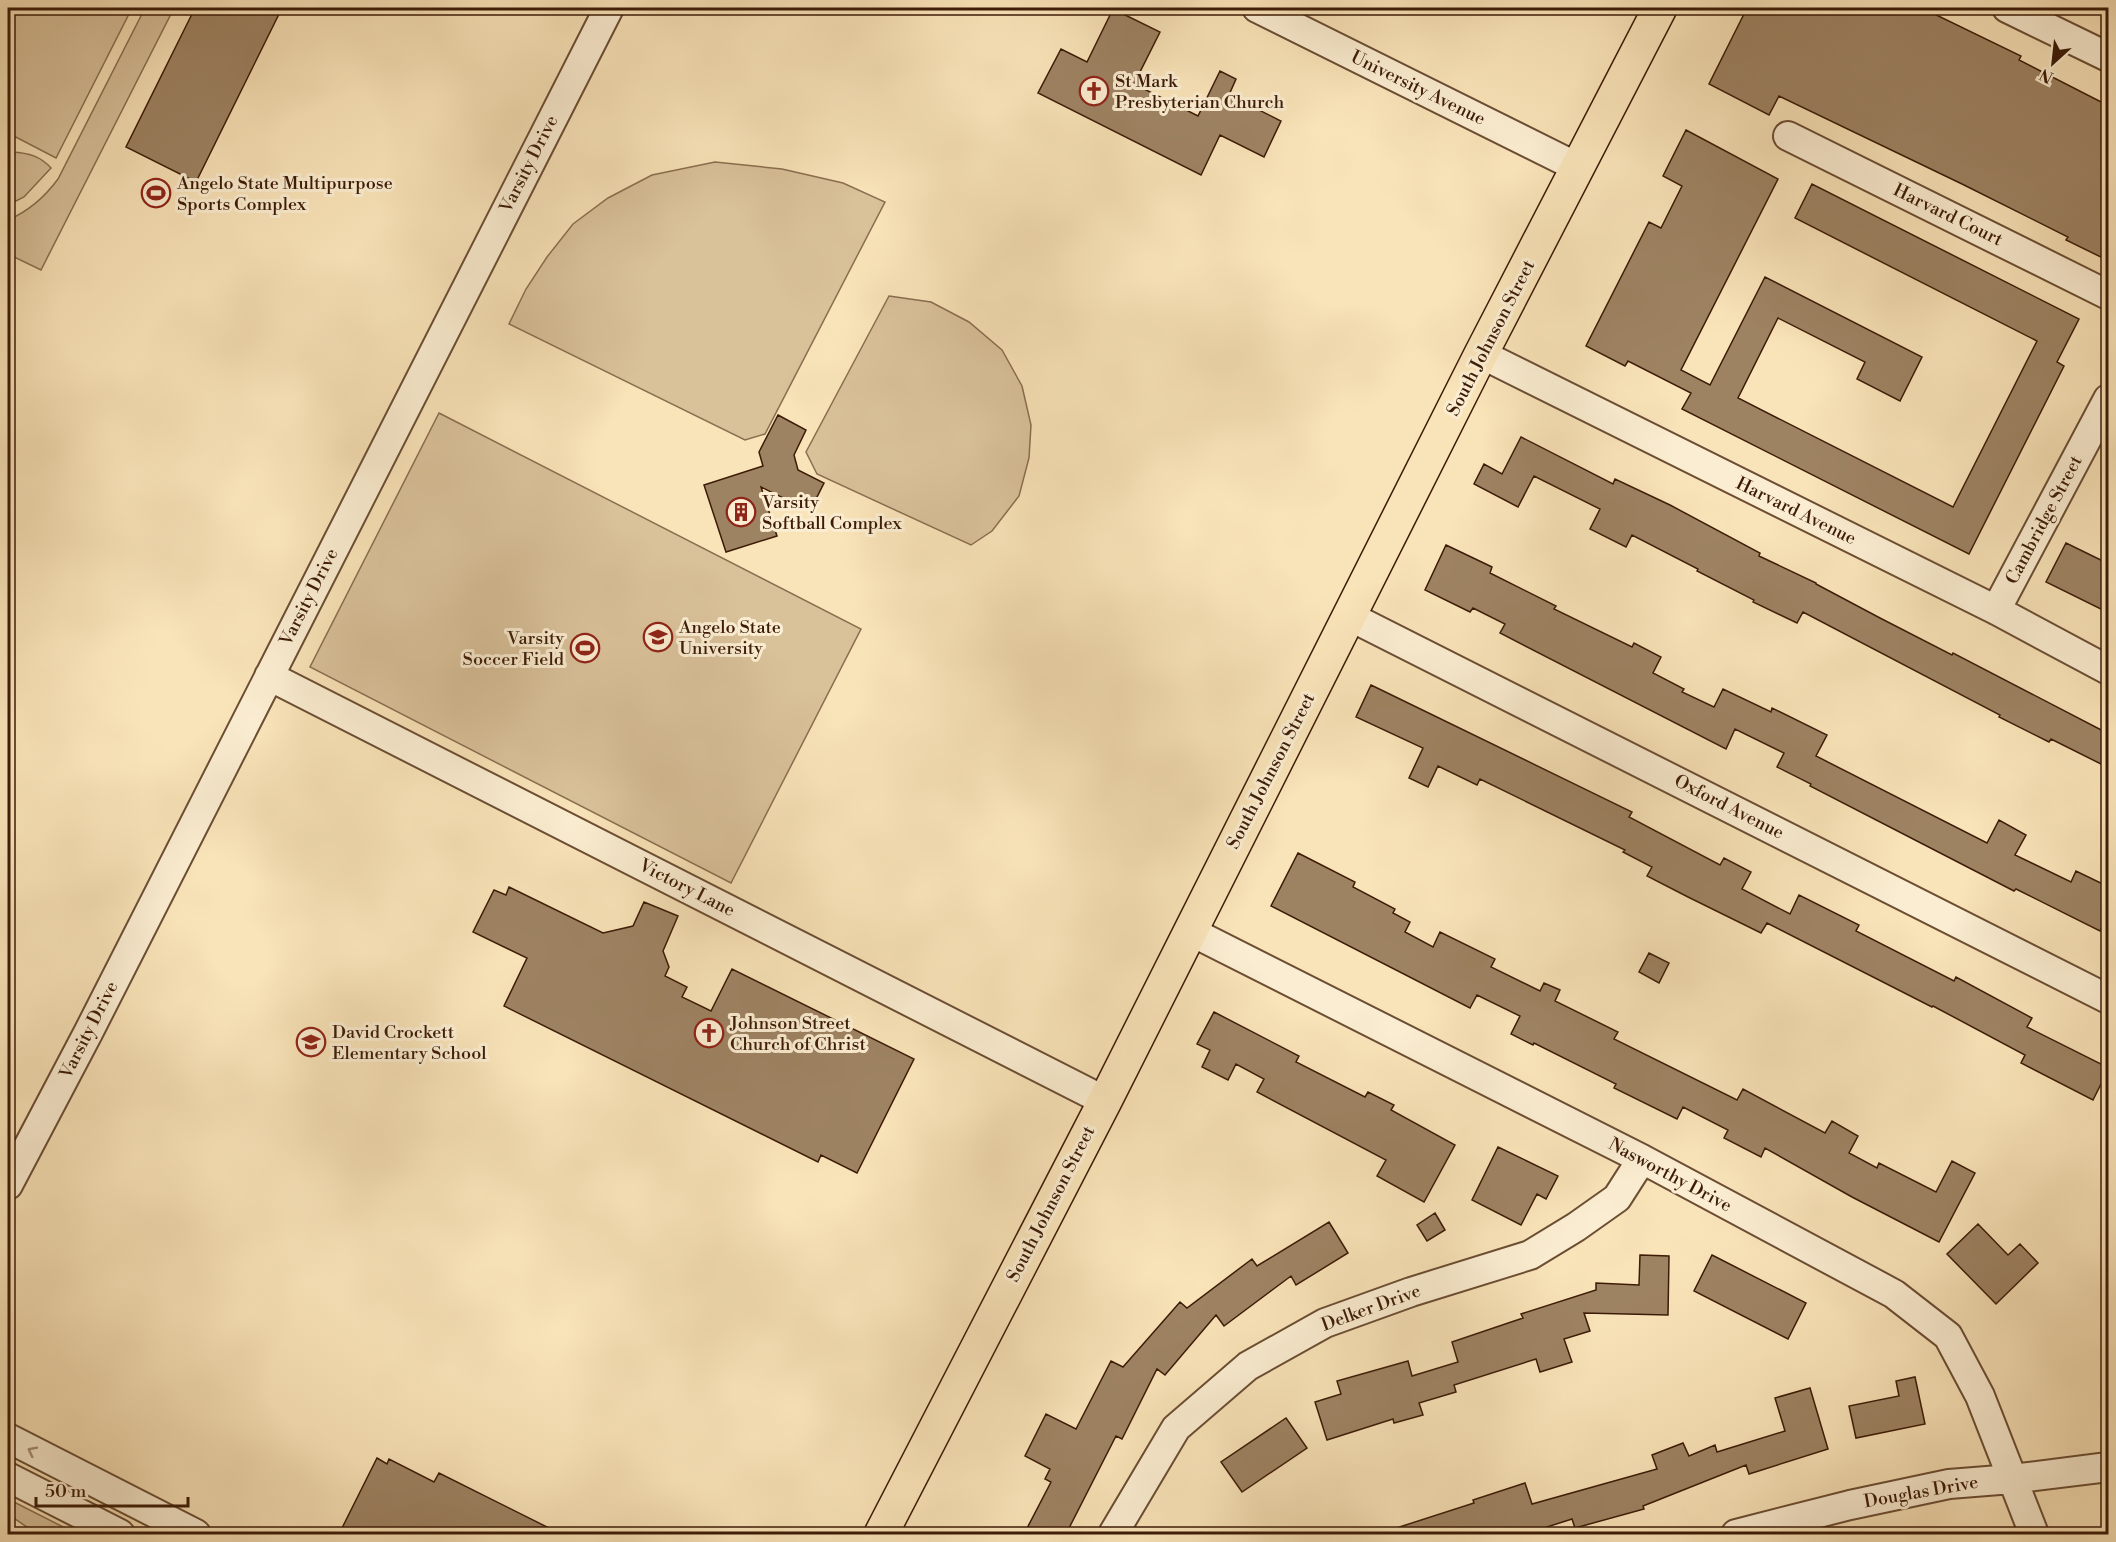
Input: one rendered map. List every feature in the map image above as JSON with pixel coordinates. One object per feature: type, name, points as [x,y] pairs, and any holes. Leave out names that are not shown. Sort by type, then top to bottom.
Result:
[{"type":"main road","name":"South Johnson Street","points":[[881,1534],[1105,1101],[1481,354],[1660,8]]},
{"type":"street","name":"Varsity Drive","points":[[8,1185],[69,1070],[609,8]]},
{"type":"street","name":"University Avenue","points":[[1257,8],[1579,168]]},
{"type":"street","points":[[2007,8],[2109,57]]},
{"type":"street","name":"Harvard Court","points":[[1788,136],[2109,295]]},
{"type":"street","name":"Harvard Avenue","points":[[1481,354],[1996,610],[2109,670]]},
{"type":"street","name":"Cambridge Street","points":[[1996,610],[2109,399]]},
{"type":"street","name":"Oxford Avenue","points":[[1349,616],[2109,999]]},
{"type":"street","name":"Victory Lane","points":[[269,676],[1105,1101]]},
{"type":"street","name":"Nasworthy Drive","points":[[1190,931],[1642,1159],[1894,1294],[1948,1336],[1980,1396],[2034,1534]]},
{"type":"street","name":"Delker Drive","points":[[1113,1534],[1176,1428],[1248,1366],[1325,1323],[1411,1292],[1530,1255],[1617,1198],[1642,1159]]},
{"type":"street","points":[[8,1438],[196,1534]]},
{"type":"street","name":"Douglas Drive","points":[[1737,1534],[1850,1505],[1949,1484],[2109,1467]]},
{"type":"street","points":[[8,1477],[120,1534]]},
{"type":"shaded area","points":[[8,8],[132,8],[56,158],[8,133]]},
{"type":"shaded area","points":[[145,8],[174,8],[41,270],[8,254],[8,220],[36,203],[58,179]]},
{"type":"shaded area","points":[[8,153],[34,156],[51,168],[24,197],[8,205]]},
{"type":"shaded area","points":[[715,162],[782,169],[843,183],[885,202],[765,434],[745,440],[509,324],[526,289],[573,224],[608,198],[652,175]]},
{"type":"shaded area","points":[[889,296],[931,302],[969,322],[1002,350],[1022,386],[1031,425],[1029,458],[1019,496],[992,531],[971,545],[817,474],[806,452]]},
{"type":"shaded area","name":"Varsity Soccer Field","points":[[439,413],[861,629],[731,883],[310,667]]},
{"type":"shaded area","points":[[8,1499],[77,1534],[37,1534],[8,1514]]},
{"type":"building","points":[[195,8],[282,8],[196,182],[126,147]]},
{"type":"building","points":[[1747,8],[1922,8],[2021,56],[2019,60],[2109,106],[2109,261],[2066,240],[2068,237],[1962,184],[1779,96],[1769,115],[1709,84]]},
{"type":"building","name":"St Mark Presbyterian Church","points":[[1113,9],[1160,32],[1134,84],[1198,116],[1220,71],[1236,79],[1229,95],[1281,121],[1264,157],[1220,135],[1201,175],[1038,93],[1061,49],[1087,62]]},
{"type":"building","points":[[1686,130],[1778,179],[1681,370],[1710,385],[1765,277],[1922,357],[1900,401],[1857,379],[1865,362],[1778,318],[1738,398],[1953,507],[2037,341],[1795,218],[1812,184],[2079,319],[2057,362],[2064,366],[1969,554],[1682,409],[1691,393],[1628,361],[1625,366],[1586,346],[1649,222],[1661,228],[1682,186],[1663,176]]},
{"type":"building","points":[[778,415],[806,430],[794,455],[798,470],[824,483],[810,511],[761,487],[777,536],[726,552],[704,485],[763,466],[759,452]]},
{"type":"building","points":[[1521,437],[1613,484],[1615,479],[1670,505],[1760,553],[1759,556],[2109,734],[2109,768],[2051,739],[2049,742],[1999,717],[2000,715],[1803,612],[1797,623],[1753,602],[1754,600],[1632,535],[1626,547],[1590,529],[1600,509],[1534,476],[1518,507],[1474,484],[1484,464],[1502,474]]},
{"type":"building","points":[[2066,543],[2109,564],[2109,613],[2046,582]]},
{"type":"building","points":[[1446,545],[1492,567],[1490,573],[1556,606],[1554,609],[1632,647],[1634,643],[1661,657],[1653,673],[1684,689],[1682,692],[1714,707],[1723,689],[1771,712],[1772,708],[1827,735],[1816,756],[1987,843],[1999,820],[2026,835],[2015,855],[2071,882],[2076,871],[2109,887],[2109,913],[2100,931],[2016,889],[2014,891],[1810,786],[1811,784],[1777,767],[1784,753],[1735,729],[1726,749],[1500,633],[1505,624],[1473,608],[1470,612],[1425,590]]},
{"type":"building","points":[[1371,685],[1632,812],[1629,817],[1720,865],[1724,858],[1751,872],[1742,889],[1790,914],[1799,895],[1859,925],[1856,931],[1954,981],[1956,977],[2032,1018],[2027,1027],[2109,1068],[2093,1100],[2021,1063],[2025,1055],[1933,1006],[1767,923],[1761,933],[1688,897],[1647,876],[1652,867],[1623,852],[1625,850],[1480,779],[1477,785],[1438,766],[1428,787],[1409,778],[1423,748],[1356,717]]},
{"type":"building","points":[[1298,853],[1355,882],[1353,887],[1395,909],[1393,913],[1410,922],[1405,932],[1433,947],[1440,932],[1495,959],[1491,967],[1540,991],[1544,983],[1560,990],[1555,1001],[1618,1032],[1614,1039],[1737,1100],[1743,1089],[1825,1133],[1832,1121],[1858,1136],[1849,1153],[1877,1168],[1879,1163],[1936,1192],[1952,1161],[1975,1173],[1939,1242],[1765,1148],[1761,1157],[1724,1138],[1728,1130],[1683,1107],[1677,1119],[1614,1088],[1616,1084],[1511,1034],[1520,1016],[1477,995],[1470,1008],[1271,906]]},
{"type":"building","name":"Johnson Street Church of Christ","points":[[509,887],[603,933],[633,926],[644,902],[678,916],[663,951],[669,967],[665,976],[687,987],[682,997],[711,1011],[732,969],[914,1059],[857,1173],[821,1155],[818,1162],[504,1006],[527,958],[473,932],[494,890],[506,895]]},
{"type":"building","points":[[1649,953],[1669,963],[1659,983],[1639,972]]},
{"type":"building","points":[[1214,1012],[1299,1056],[1296,1062],[1365,1097],[1368,1092],[1394,1105],[1391,1110],[1455,1145],[1424,1202],[1377,1176],[1386,1160],[1257,1092],[1264,1079],[1236,1064],[1228,1080],[1202,1067],[1210,1050],[1197,1044]]},
{"type":"building","points":[[1498,1147],[1558,1176],[1546,1199],[1537,1194],[1521,1225],[1472,1200]]},
{"type":"building","points":[[1435,1213],[1445,1230],[1427,1241],[1417,1225]]},
{"type":"building","points":[[1329,1222],[1348,1253],[1296,1285],[1291,1276],[1224,1326],[1216,1315],[1165,1375],[1157,1369],[1122,1439],[1116,1436],[1066,1534],[1024,1534],[1051,1482],[1045,1479],[1050,1469],[1025,1456],[1046,1414],[1076,1429],[1111,1361],[1123,1367],[1180,1302],[1187,1308],[1252,1259],[1257,1266]]},
{"type":"building","points":[[1978,1224],[2008,1255],[2020,1244],[2038,1263],[1996,1304],[1947,1254]]},
{"type":"building","points":[[1640,1255],[1669,1256],[1668,1315],[1584,1313],[1590,1331],[1564,1339],[1572,1362],[1540,1372],[1536,1359],[1454,1385],[1456,1392],[1419,1403],[1423,1415],[1394,1423],[1393,1419],[1327,1440],[1315,1402],[1341,1394],[1337,1381],[1408,1361],[1412,1376],[1458,1362],[1452,1342],[1523,1318],[1521,1314],[1596,1290],[1596,1283],[1639,1285]]},
{"type":"building","points":[[1712,1255],[1806,1303],[1788,1339],[1694,1291]]},
{"type":"building","points":[[1915,1377],[1925,1424],[1856,1438],[1849,1406],[1899,1396],[1896,1381]]},
{"type":"building","points":[[1810,1388],[1828,1449],[1749,1474],[1746,1465],[1643,1506],[1644,1509],[1575,1528],[1572,1519],[1525,1534],[1388,1534],[1387,1531],[1474,1503],[1473,1500],[1525,1483],[1532,1504],[1657,1469],[1652,1455],[1683,1443],[1689,1456],[1715,1445],[1717,1452],[1785,1431],[1775,1398]]},
{"type":"building","points":[[1286,1418],[1307,1448],[1242,1492],[1221,1462]]},
{"type":"building","points":[[377,1458],[387,1464],[389,1459],[434,1482],[439,1473],[561,1534],[339,1534]]},
{"type":"place","name":"St Mark Presbyterian Church","points":[[1094,91]]},
{"type":"place","name":"Angelo State Multipurpose Sports Complex","points":[[156,193]]},
{"type":"place","name":"Varsity Softball Complex","points":[[741,512]]},
{"type":"place","name":"Angelo State University","points":[[658,637]]},
{"type":"place","name":"Varsity Soccer Field","points":[[585,648]]},
{"type":"place","name":"Johnson Street Church of Christ","points":[[709,1033]]},
{"type":"place","name":"David Crockett Elementary School","points":[[311,1042]]}]
